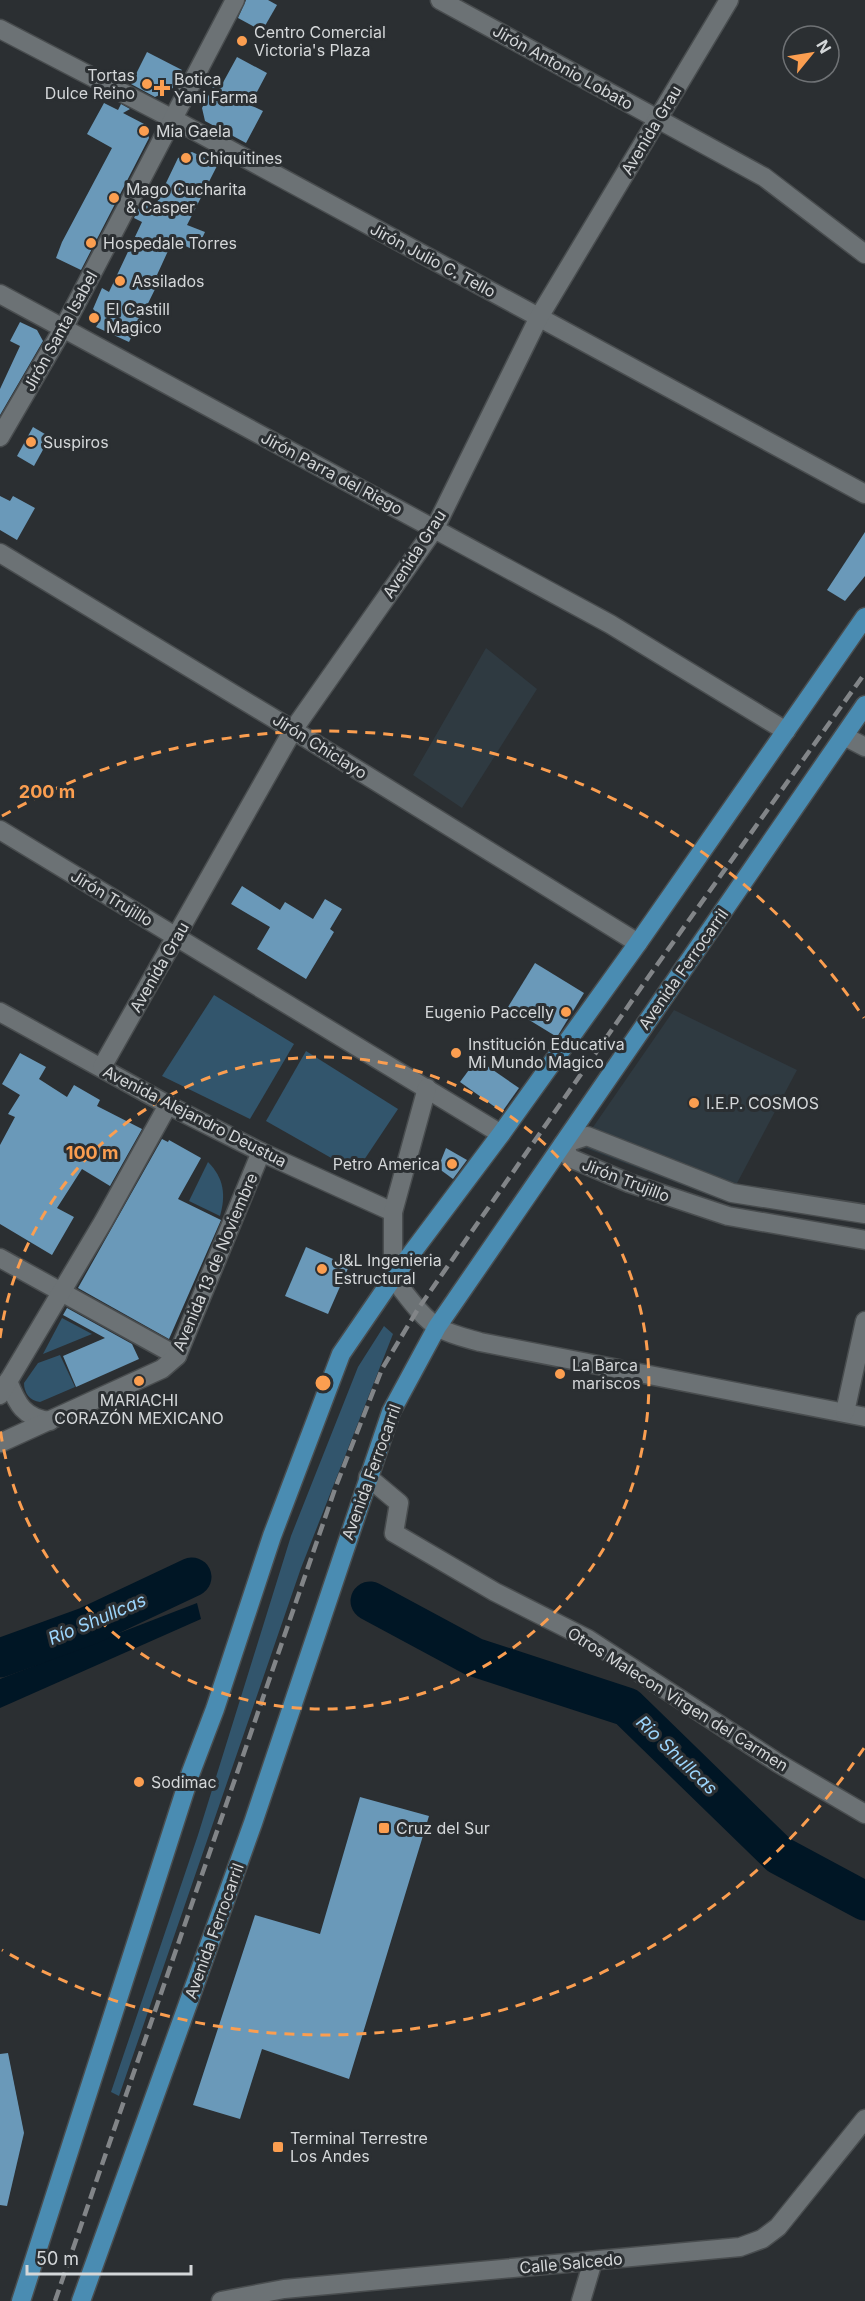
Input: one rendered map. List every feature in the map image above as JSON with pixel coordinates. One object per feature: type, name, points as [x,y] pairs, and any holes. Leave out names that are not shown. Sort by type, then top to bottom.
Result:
[{"type":"main road","points":[[21,2301],[198,1751],[215,1709],[273,1536],[341,1354],[393,1278],[501,1134],[638,943],[865,617]]},
{"type":"main road","name":"Avenida Ferrocarril","points":[[81,2301],[253,1823],[391,1412],[437,1327],[550,1164],[567,1151],[581,1118],[865,705]]},
{"type":"street","name":"Jirón Santa Isabel","points":[[0,437],[64,327],[235,0]]},
{"type":"street","name":"Avenida Grau","points":[[102,1067],[293,730],[435,528],[539,317],[729,0]]},
{"type":"street","name":"Jirón Antonio Lobato","points":[[452,3],[764,177],[865,254]]},
{"type":"street","name":"Jirón Julio C. Tello","points":[[0,29],[173,119],[865,494]]},
{"type":"street","name":"Jirón Parra del Riego","points":[[0,294],[610,624],[786,731]]},
{"type":"street","name":"Jirón Chiclayo","points":[[0,553],[638,943]]},
{"type":"street","points":[[844,736],[865,747]]},
{"type":"street","name":"Jirón Trujillo","points":[[0,830],[501,1134]]},
{"type":"street","name":"Avenida Alejandro Deustua","points":[[0,1012],[168,1105],[261,1152],[393,1212]]},
{"type":"street","points":[[427,1088],[393,1212],[393,1278],[418,1309],[437,1327],[480,1342],[865,1417]]},
{"type":"street","points":[[50,1421],[31,1417],[4,1388],[168,1105]]},
{"type":"street","points":[[581,1118],[586,1136]]},
{"type":"street","name":"Jirón Trujillo","points":[[865,1214],[732,1192],[586,1136],[567,1151],[629,1183],[728,1216],[865,1240]]},
{"type":"street","name":"Avenida 13 de Noviembre","points":[[0,1443],[162,1369],[177,1356],[261,1152]]},
{"type":"street","points":[[0,1258],[177,1356]]},
{"type":"street","points":[[845,1412],[865,1321]]},
{"type":"street","name":"Otros Malecon Virgen del Carmen","points":[[368,1477],[399,1503],[394,1533],[495,1592],[588,1639],[778,1763],[865,1814]]},
{"type":"street","name":"Calle Salcedo","points":[[221,2301],[284,2289],[740,2247],[762,2239],[778,2227],[865,2119]]},
{"type":"street","points":[[580,2301],[593,2261]]},
{"type":"shaded area","points":[[486,648],[537,689],[462,808],[413,775]]},
{"type":"shaded area","points":[[214,995],[294,1044],[250,1119],[162,1076]]},
{"type":"shaded area","name":"I.E.P. COSMOS","points":[[674,1010],[797,1070],[727,1202],[580,1146]]},
{"type":"shaded area","points":[[306,1051],[398,1109],[356,1172],[266,1121]]},
{"type":"shaded area","points":[[208,1162],[217,1174],[222,1187],[223,1201],[220,1216],[189,1201]]},
{"type":"shaded area","points":[[62,1318],[92,1334],[43,1354]]},
{"type":"shaded area","points":[[384,1326],[393,1334],[301,1568],[119,2096],[111,2092],[198,1835],[291,1536],[358,1367]]},
{"type":"shaded area","points":[[60,1355],[75,1387],[40,1402],[33,1400],[26,1393],[24,1383],[38,1363]]},
{"type":"shaded area","points":[[197,1603],[201,1619],[0,1708],[0,1679]]},
{"type":"building","points":[[246,0],[268,0],[277,5],[262,31],[238,18]]},
{"type":"building","points":[[147,52],[182,70],[172,89],[155,97],[131,84]]},
{"type":"building","points":[[237,57],[267,73],[250,105],[263,111],[246,143],[205,121],[202,108],[214,85],[220,88]]},
{"type":"building","points":[[104,103],[118,110],[121,104],[130,109],[123,113],[146,125],[149,138],[81,270],[56,258],[62,242],[112,148],[87,134]]},
{"type":"building","points":[[192,152],[218,164],[187,225],[205,232],[196,251],[173,240],[157,275],[161,277],[129,342],[96,327],[98,324],[90,321],[95,311],[93,309],[102,288],[109,292],[142,222],[134,218],[142,202],[154,208],[178,158]]},
{"type":"building","points":[[20,322],[37,330],[43,341],[0,415],[0,389],[20,346],[10,341]]},
{"type":"building","points":[[33,427],[50,437],[34,466],[17,456]]},
{"type":"building","points":[[0,496],[10,501],[13,496],[35,508],[17,540],[0,530]]},
{"type":"building","points":[[865,532],[865,576],[845,601],[827,590]]},
{"type":"building","points":[[242,886],[280,910],[285,902],[313,919],[325,899],[342,909],[330,929],[334,932],[306,979],[257,949],[270,927],[231,904]]},
{"type":"building","points":[[535,963],[584,993],[557,1037],[508,1007]]},
{"type":"building","points":[[20,1053],[46,1067],[39,1079],[67,1097],[74,1085],[100,1100],[97,1106],[142,1129],[110,1186],[82,1169],[57,1208],[74,1217],[52,1255],[0,1224],[0,1145],[15,1117],[8,1114],[20,1095],[2,1084]]},
{"type":"building","points":[[477,1059],[519,1088],[502,1112],[460,1082]]},
{"type":"building","points":[[162,1139],[168,1142],[169,1140],[201,1158],[178,1199],[221,1220],[169,1339],[78,1288]]},
{"type":"building","name":"Petro America","points":[[446,1148],[467,1160],[453,1179],[438,1168]]},
{"type":"building","points":[[306,1247],[349,1266],[328,1314],[285,1296]]},
{"type":"building","points":[[67,1308],[132,1344],[139,1359],[76,1387],[63,1356],[105,1338],[63,1315]]},
{"type":"building","points":[[360,1797],[429,1816],[349,2079],[262,2049],[240,2119],[193,2105],[255,1915],[320,1934]]},
{"type":"building","points":[[8,2053],[24,2133],[7,2206],[0,2205],[0,2054]]},
{"type":"waterway","name":"Río Shullcas","points":[[0,1658],[88,1626],[192,1577]]},
{"type":"waterway","name":"Rio Shullcas","points":[[370,1601],[474,1657],[627,1707],[779,1855],[865,1901]]},
{"type":"railway","points":[[55,2301],[336,1486],[382,1369],[418,1309],[647,979],[865,673]]},
{"type":"place","name":"Centro Comercial Victoria's Plaza","points":[[242,41]]},
{"type":"place","name":"Tortas Dulce Reino","points":[[147,84]]},
{"type":"place","name":"Botica Yani Farma","points":[[162,88]]},
{"type":"place","name":"Mia Gaela","points":[[144,131]]},
{"type":"place","name":"Chiquitines","points":[[186,158]]},
{"type":"place","name":"Mago Cucharita & Casper","points":[[114,198]]},
{"type":"place","name":"Hospedale Torres","points":[[91,243]]},
{"type":"place","name":"Assilados","points":[[120,281]]},
{"type":"place","name":"El Castill Magico","points":[[94,318]]},
{"type":"place","name":"Suspiros","points":[[31,442]]},
{"type":"place","name":"Eugenio Paccelly","points":[[566,1012]]},
{"type":"place","name":"Institución Educativa Mi Mundo Magico","points":[[456,1053]]},
{"type":"place","name":"I.E.P. COSMOS","points":[[694,1103]]},
{"type":"place","name":"Petro America","points":[[452,1164]]},
{"type":"place","name":"J&L Ingenieria Estructural","points":[[322,1269]]},
{"type":"place","name":"La Barca mariscos","points":[[560,1374]]},
{"type":"place","name":"MARIACHI CORAZÓN MEXICANO","points":[[139,1381]]},
{"type":"place","name":"Sodimac","points":[[139,1782]]},
{"type":"place","name":"Cruz del Sur","points":[[384,1828]]},
{"type":"place","name":"Terminal Terrestre Los Andes","points":[[278,2147]]}]
